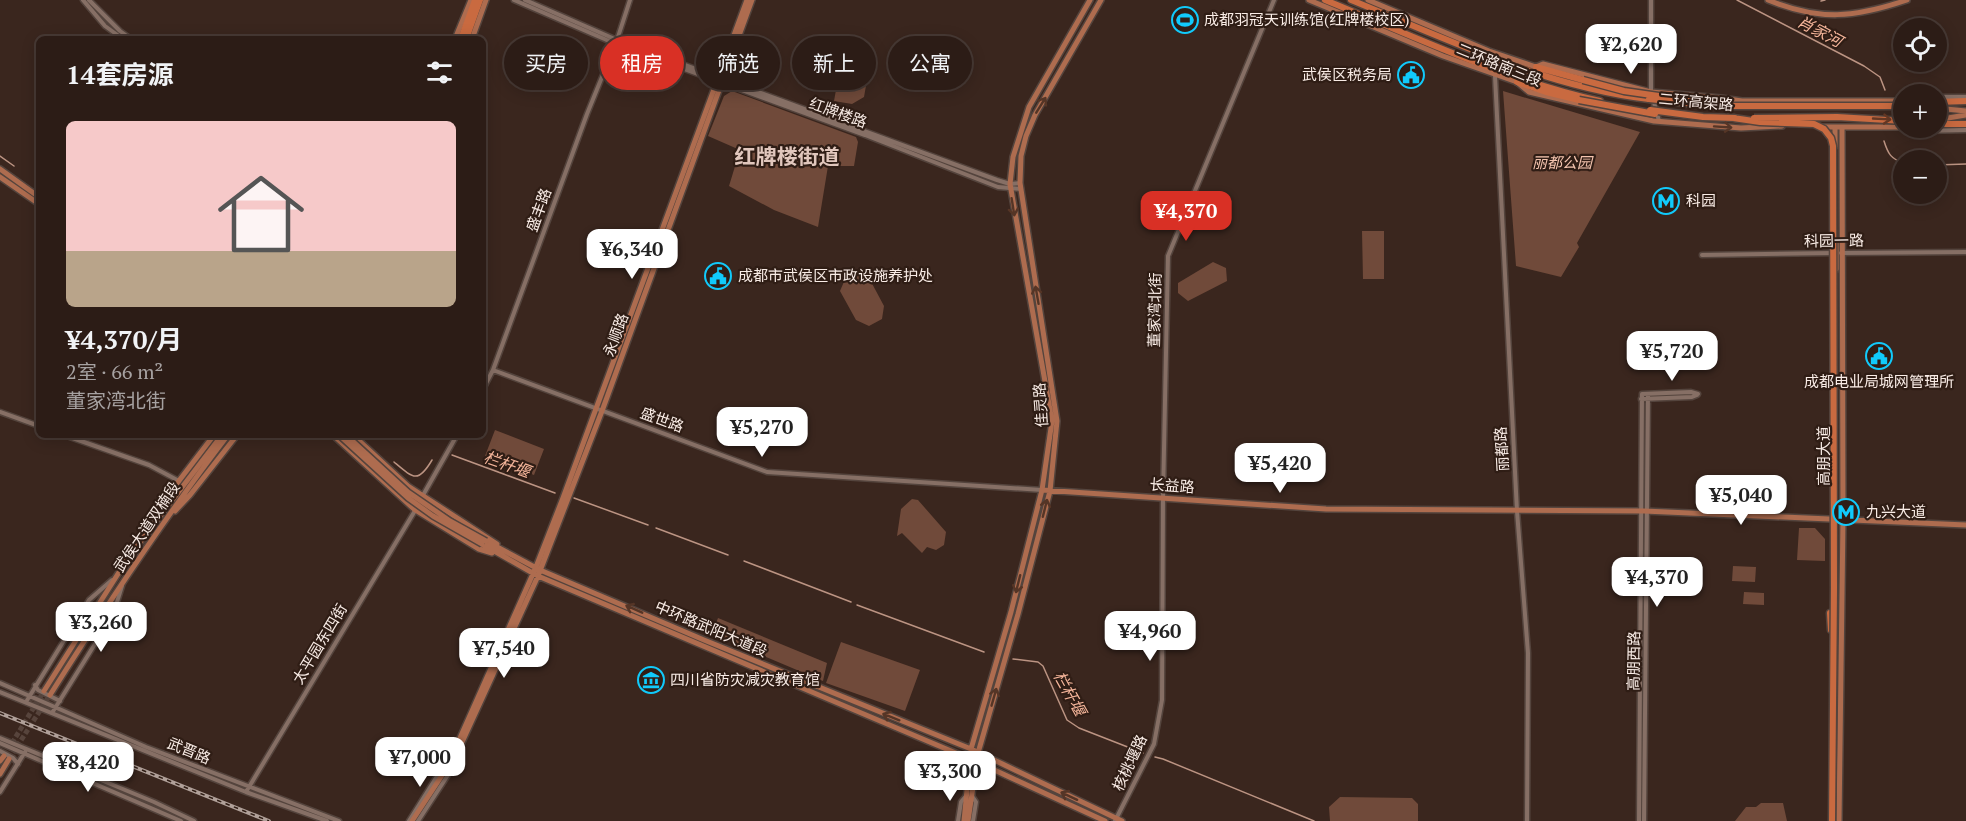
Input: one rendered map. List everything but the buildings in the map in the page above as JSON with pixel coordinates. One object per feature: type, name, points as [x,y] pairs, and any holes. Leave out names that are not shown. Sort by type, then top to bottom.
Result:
[{"type":"highway","points":[[462,36],[475,0]]},
{"type":"highway","points":[[467,36],[480,0]]},
{"type":"highway","name":"二环高架路","points":[[1325,0],[1467,59],[1560,91],[1622,106],[1703,117],[1837,117],[1893,124]]},
{"type":"highway","name":"二环高架路","points":[[1351,0],[1495,59],[1608,93],[1715,106],[1893,106]]},
{"type":"highway","points":[[1536,67],[1624,91],[1709,103],[1715,106]]},
{"type":"highway","points":[[1517,82],[1546,92],[1619,109],[1690,119],[1703,117]]},
{"type":"highway","points":[[1947,101],[1966,99]]},
{"type":"highway","points":[[1733,118],[1760,122],[1814,124],[1824,129],[1831,138],[1833,146],[1833,821]]},
{"type":"highway","points":[[1947,123],[1966,124]]},
{"type":"highway","points":[[1833,502],[1830,523],[1830,613],[1835,660]]},
{"type":"main road","points":[[456,36],[471,0]]},
{"type":"main road","points":[[473,36],[486,0]]},
{"type":"main road","name":"永顺路","points":[[737,36],[750,0]]},
{"type":"main road","name":"佳灵路","points":[[966,821],[971,749],[1011,612],[1042,490],[1052,422],[1010,187],[1013,157],[1029,107],[1090,0]]},
{"type":"main road","name":"佳灵路","points":[[969,795],[978,753],[1050,491],[1057,421],[1020,186],[1021,156],[1035,115],[1101,0]]},
{"type":"main road","name":"二环路南三段","points":[[1309,0],[1495,76],[1517,82],[1529,92],[1659,121],[1741,128],[1893,125]]},
{"type":"main road","name":"二环路南三段","points":[[1368,0],[1489,51],[1536,67],[1543,64],[1651,92],[1742,102],[1893,101]]},
{"type":"main road","points":[[1768,0],[1792,9],[1828,15],[1868,13],[1907,0]]},
{"type":"main road","name":"永顺路","points":[[410,821],[456,750],[537,572],[717,90]]},
{"type":"main road","points":[[1947,110],[1966,113]]},
{"type":"main road","points":[[1947,119],[1966,113]]},
{"type":"main road","name":"高朋大道","points":[[1835,127],[1839,253]]},
{"type":"main road","name":"高朋大道","points":[[1839,821],[1839,253],[1842,127]]},
{"type":"main road","points":[[0,170],[36,195]]},
{"type":"main road","points":[[0,177],[36,202]]},
{"type":"main road","points":[[158,517],[179,481],[212,438]]},
{"type":"main road","name":"武侯大道双楠段","points":[[50,695],[182,490],[220,438]]},
{"type":"main road","name":"武侯大道双楠段","points":[[44,691],[113,579],[158,517],[225,438]]},
{"type":"main road","points":[[161,525],[190,495],[235,438]]},
{"type":"main road","points":[[336,438],[415,510],[479,549],[505,554]]},
{"type":"main road","name":"中环路武阳大道段","points":[[342,438],[408,498],[433,516],[537,572],[977,762],[1105,821]]},
{"type":"main road","name":"中环路武阳大道段","points":[[349,438],[408,492],[484,543]]},
{"type":"main road","points":[[356,438],[408,486],[488,537],[505,554]]},
{"type":"main road","name":"长益路","points":[[1042,490],[1326,509],[1517,511]]},
{"type":"main road","points":[[1517,511],[1644,511],[1966,525]]},
{"type":"main road","name":"高朋大道","points":[[1833,821],[1839,518]]},
{"type":"main road","name":"中环路武阳大道段","points":[[537,572],[971,749],[1118,820]]},
{"type":"main road","points":[[0,774],[3,755]]},
{"type":"street","points":[[83,0],[105,26],[119,36]]},
{"type":"street","points":[[89,0],[127,36]]},
{"type":"street","name":"红牌楼路","points":[[514,0],[601,36]]},
{"type":"street","name":"红牌楼路","points":[[525,0],[603,36]]},
{"type":"street","name":"盛丰路","points":[[618,36],[630,0]]},
{"type":"street","name":"董家湾北街","points":[[1163,497],[1168,256],[1274,0]]},
{"type":"street","points":[[1651,0],[1651,92],[1659,121]]},
{"type":"street","name":"丽都路","points":[[1495,76],[1517,511],[1528,653],[1527,821]]},
{"type":"street","name":"盛丰路","points":[[486,384],[494,370],[600,82]]},
{"type":"street","name":"红牌楼路","points":[[747,90],[998,187],[1020,186]]},
{"type":"street","points":[[1947,98],[1966,99]]},
{"type":"street","points":[[1947,130],[1966,130]]},
{"type":"street","name":"科园一路","points":[[1702,255],[1966,252]]},
{"type":"street","name":"盛世路","points":[[494,370],[767,472],[1042,490]]},
{"type":"street","points":[[1691,392],[1698,394],[1692,397],[1648,397],[1691,392]]},
{"type":"street","name":"高朋西路","points":[[1639,821],[1644,511],[1648,397],[1641,397],[1644,511],[1644,821]]},
{"type":"street","points":[[0,412],[36,425]]},
{"type":"street","points":[[72,438],[149,465],[179,481]]},
{"type":"street","points":[[415,510],[455,438]]},
{"type":"street","name":"核桃堰路","points":[[1118,820],[1154,744],[1160,721],[1163,497]]},
{"type":"street","name":"太平园东四街","points":[[248,790],[415,510]]},
{"type":"street","points":[[26,702],[89,600],[113,579]]},
{"type":"street","points":[[52,713],[113,615],[124,582]]},
{"type":"street","name":"武晋路","points":[[0,683],[248,790],[339,821]]},
{"type":"street","points":[[36,685],[38,690],[60,701]]},
{"type":"street","name":"武晋路","points":[[0,692],[327,821]]},
{"type":"street","points":[[18,765],[13,758],[3,755],[2,741],[182,821]]},
{"type":"street","points":[[410,821],[456,750]]},
{"type":"street","points":[[418,821],[448,775],[456,750]]},
{"type":"street","points":[[0,792],[26,752]]},
{"type":"street","points":[[958,821],[961,802],[969,795],[976,802],[973,821]]},
{"type":"street","points":[[165,821],[171,815]]},
{"type":"street","points":[[171,815],[194,821]]},
{"type":"green space","points":[[836,90],[865,90],[864,97],[852,104],[834,101]]},
{"type":"green space","points":[[732,91],[856,137],[858,142],[854,166],[828,166],[818,227],[774,210],[729,186],[740,150],[708,136],[724,96]]},
{"type":"green space","name":"丽都公园","points":[[1503,91],[1640,132],[1577,243],[1579,247],[1561,277],[1516,266]]},
{"type":"green space","points":[[1362,231],[1384,231],[1384,279],[1363,279]]},
{"type":"green space","points":[[1213,262],[1226,268],[1227,281],[1188,301],[1178,293],[1178,283]]},
{"type":"green space","points":[[856,271],[868,276],[884,306],[882,319],[869,326],[856,320],[840,291],[846,277]]},
{"type":"green space","points":[[495,430],[544,449],[534,475],[485,456]]},
{"type":"green space","points":[[912,499],[918,500],[946,532],[944,545],[936,550],[927,547],[922,553],[902,533],[897,536],[901,509]]},
{"type":"green space","points":[[1799,528],[1815,528],[1825,539],[1825,561],[1797,560]]},
{"type":"green space","points":[[1733,566],[1756,567],[1755,582],[1732,581]]},
{"type":"green space","points":[[1744,592],[1764,593],[1764,605],[1743,604]]},
{"type":"green space","points":[[718,618],[827,663],[823,681],[719,637],[715,626]]},
{"type":"green space","points":[[841,642],[920,670],[905,711],[826,683]]},
{"type":"green space","points":[[1340,797],[1412,798],[1418,804],[1418,821],[1330,821],[1329,807]]},
{"type":"green space","points":[[1761,803],[1783,803],[1787,821],[1735,821],[1746,807],[1756,807]]},
{"type":"waterway","name":"肖家河","points":[[1737,0],[1864,66],[1880,77],[1885,90]]},
{"type":"waterway","points":[[1821,1],[1825,0]]},
{"type":"waterway","name":"肖家河","points":[[1884,141],[1893,157]]},
{"type":"waterway","name":"栏杆堰","points":[[0,156],[14,166]]},
{"type":"waterway","name":"肖家河","points":[[1947,165],[1966,164]]},
{"type":"waterway","name":"栏杆堰","points":[[452,455],[555,493]]},
{"type":"waterway","name":"栏杆堰","points":[[394,462],[415,476],[423,473],[432,460]]},
{"type":"waterway","name":"栏杆堰","points":[[574,498],[648,525]]},
{"type":"waterway","name":"栏杆堰","points":[[656,528],[728,555]]},
{"type":"waterway","name":"栏杆堰","points":[[744,561],[851,602]]},
{"type":"waterway","name":"栏杆堰","points":[[857,605],[984,652]]},
{"type":"waterway","name":"栏杆堰","points":[[1013,659],[1038,662],[1043,666],[1067,720],[1079,728],[1143,753]]},
{"type":"waterway","name":"栏杆堰","points":[[1155,757],[1314,821]]},
{"type":"tunnel","points":[[4,756],[44,691]]},
{"type":"tunnel","points":[[9,759],[50,695]]},
{"type":"railway","points":[[0,713],[269,821]]},
{"type":"place","name":"成都羽冠天训练馆(红牌楼校区)","points":[[1185,20]]},
{"type":"place","name":"武侯区税务局","points":[[1411,75]]},
{"type":"place","name":"科园","points":[[1666,201]]},
{"type":"place","name":"成都市武侯区市政设施养护处","points":[[718,276]]},
{"type":"place","name":"成都电业局城网管理所","points":[[1879,356]]},
{"type":"place","name":"九兴大道","points":[[1846,512]]},
{"type":"place","name":"四川省防灾减灾教育馆","points":[[651,680]]},
{"type":"district","name":"红牌楼街道","points":[[787,157]]}]
